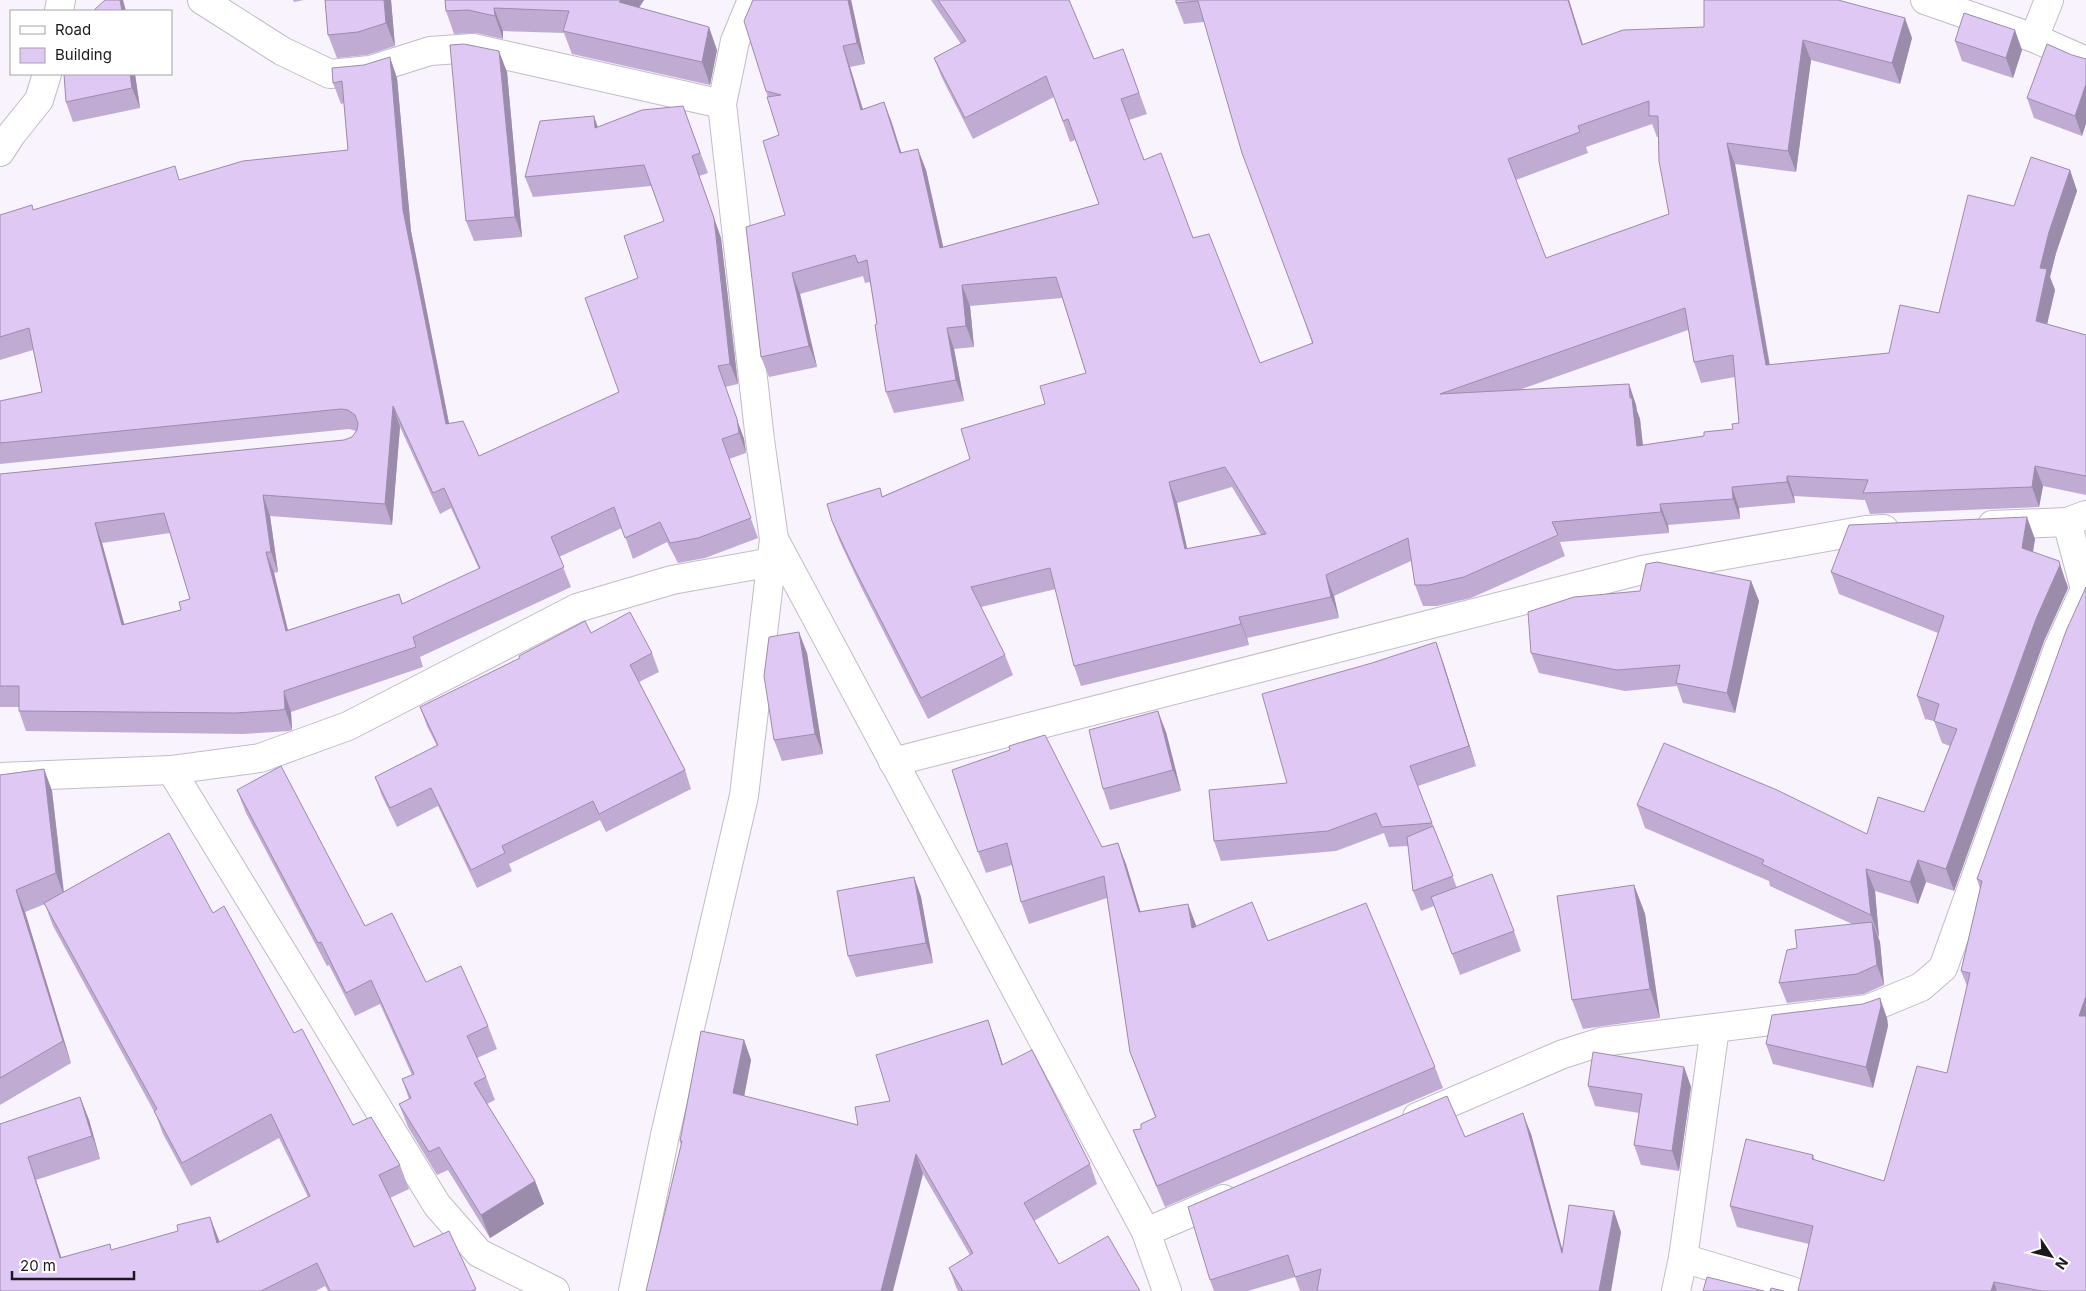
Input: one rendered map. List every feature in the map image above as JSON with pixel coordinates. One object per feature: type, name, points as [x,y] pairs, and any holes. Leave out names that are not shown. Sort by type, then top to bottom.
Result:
[{"type":"street","points":[[202,0],[282,51],[330,74],[370,70],[430,51],[473,48],[722,104]]},
{"type":"street","points":[[633,1291],[664,1135],[744,796],[773,550],[722,104],[735,41],[752,0]]},
{"type":"street","points":[[1925,0],[2034,38],[2086,61]]},
{"type":"street","points":[[2034,38],[2049,0]]},
{"type":"street","points":[[0,152],[39,100],[47,75]]},
{"type":"street","points":[[1391,1128],[1563,1054],[1601,1042],[1868,1009],[1921,987],[1943,968],[2058,646],[2084,589],[2076,518],[1971,526]]},
{"type":"street","points":[[893,762],[1642,570],[1866,530],[1914,528]]},
{"type":"street","points":[[773,550],[893,762],[1146,1232],[1167,1291]]},
{"type":"street","points":[[0,777],[170,770],[260,758],[348,726],[577,608],[773,550]]},
{"type":"street","points":[[170,770],[437,1205],[479,1253],[555,1291]]},
{"type":"street","points":[[1676,1291],[1683,1258],[1715,1028]]},
{"type":"street","points":[[1146,1232],[1246,1189]]},
{"type":"street","points":[[1683,1258],[1792,1291]]},
{"type":"building","points":[[105,0],[120,0],[122,10],[94,10]]},
{"type":"building","points":[[325,0],[384,0],[386,23],[358,32],[328,35]]},
{"type":"building","points":[[445,0],[621,0],[619,2],[709,27],[702,62],[563,31],[569,11],[494,8],[495,16],[468,10],[446,11]]},
{"type":"building","points":[[753,0],[848,0],[857,43],[843,46],[861,110],[884,102],[900,153],[918,149],[940,248],[1099,204],[1068,119],[1063,121],[1046,76],[965,118],[934,58],[966,41],[938,0],[1069,0],[1094,59],[1123,49],[1139,93],[1121,99],[1144,160],[1161,153],[1193,238],[1209,234],[1260,363],[1313,343],[1242,153],[1198,1],[1176,3],[1176,0],[1568,0],[1582,45],[1623,30],[1704,27],[1704,0],[1838,0],[1905,18],[1892,63],[1803,40],[1788,151],[1727,143],[1766,365],[1889,353],[1900,305],[1939,313],[1968,195],[2014,206],[2031,157],[2070,170],[2049,232],[2040,268],[2047,269],[2036,321],[2086,335],[2086,476],[2035,466],[2032,487],[1863,493],[1868,480],[1787,476],[1787,482],[1732,487],[1733,499],[1660,504],[1661,512],[1552,522],[1558,535],[1464,577],[1429,585],[1415,585],[1408,538],[1326,575],[1331,597],[1239,617],[1241,624],[1074,666],[1050,568],[971,587],[1005,655],[921,698],[853,566],[832,521],[827,504],[880,488],[882,497],[970,459],[961,429],[1045,404],[1040,386],[1086,373],[1056,277],[962,285],[966,326],[947,328],[956,380],[886,392],[867,260],[858,263],[855,255],[792,273],[809,346],[761,357],[746,227],[785,215],[763,141],[779,135],[767,97],[781,95],[766,91],[744,21]],"holes":[[[1649,101],[1649,116],[1658,116],[1659,161],[1669,214],[1546,258],[1508,159],[1580,132],[1578,126]],[[1685,308],[1694,362],[1733,355],[1739,423],[1732,424],[1733,429],[1704,432],[1704,436],[1637,446],[1629,384],[1440,394]],[[1225,467],[1266,534],[1185,549],[1169,482]]]},
{"type":"building","points":[[1964,13],[2015,30],[2006,58],[1955,41]]},
{"type":"building","points":[[464,44],[499,51],[515,217],[466,221],[450,45]]},
{"type":"building","points":[[2047,44],[2086,59],[2086,84],[2075,116],[2027,98]]},
{"type":"building","points":[[390,57],[403,210],[446,424],[463,421],[479,456],[619,392],[585,298],[638,278],[624,236],[664,221],[644,165],[525,177],[540,121],[594,116],[595,128],[642,110],[683,106],[700,153],[692,156],[714,218],[730,364],[718,366],[737,419],[739,433],[722,439],[751,518],[698,538],[670,543],[660,522],[625,538],[614,507],[551,537],[564,567],[413,637],[416,647],[284,691],[285,709],[236,713],[19,711],[19,686],[0,686],[0,474],[344,440],[352,437],[357,430],[358,423],[355,415],[348,410],[341,409],[0,443],[0,401],[42,392],[29,328],[0,337],[0,215],[32,205],[33,210],[175,166],[179,180],[243,161],[348,150],[342,81],[333,83],[332,68],[364,65]],"holes":[[[393,406],[433,493],[444,488],[480,568],[402,604],[399,594],[286,631],[266,552],[271,552],[263,495],[385,504]],[[164,513],[190,599],[179,602],[181,610],[122,625],[95,523]]]},
{"type":"building","points":[[64,75],[130,75],[132,88],[66,102]]},
{"type":"building","points":[[2027,517],[2022,548],[2059,561],[2060,565],[2036,619],[1946,869],[1918,860],[1910,882],[1866,869],[1871,915],[1762,864],[1764,860],[1637,805],[1664,743],[1777,790],[1867,834],[1878,797],[1924,812],[1957,729],[1934,721],[1939,704],[1917,696],[1944,616],[1831,572],[1849,525]]},
{"type":"building","points":[[1657,562],[1751,581],[1727,693],[1676,683],[1680,665],[1617,670],[1531,653],[1528,612],[1574,597],[1640,591],[1646,564]]},
{"type":"building","points":[[2086,587],[2086,996],[2079,1016],[2086,1016],[2086,1291],[2042,1291],[1994,1282],[1991,1291],[1798,1291],[1813,1226],[1730,1206],[1746,1139],[1813,1155],[1812,1159],[1884,1181],[1917,1066],[1947,1073],[1970,973],[1961,971],[1982,881],[1977,879],[2066,631]]},
{"type":"building","points":[[630,612],[652,653],[630,665],[685,770],[599,814],[593,801],[502,846],[505,853],[471,870],[431,788],[390,808],[375,777],[438,745],[420,707],[520,658],[519,656],[585,621],[591,633]]},
{"type":"building","points":[[799,632],[815,734],[774,740],[764,676],[769,637]]},
{"type":"building","points":[[1436,642],[1469,746],[1410,766],[1432,823],[1382,827],[1376,813],[1328,831],[1214,841],[1209,790],[1287,783],[1262,694],[1372,663]]},
{"type":"building","points":[[1158,711],[1173,770],[1103,789],[1089,730]]},
{"type":"building","points":[[1045,735],[1102,847],[1118,843],[1139,912],[1188,904],[1192,928],[1252,902],[1268,941],[1366,903],[1435,1067],[1157,1186],[1133,1130],[1141,1129],[1141,1124],[1156,1117],[1130,1052],[1104,876],[1021,902],[1007,843],[978,852],[952,770],[1010,750],[1009,746]]},
{"type":"building","points":[[281,766],[365,926],[392,913],[426,982],[461,966],[488,1026],[467,1036],[486,1077],[474,1083],[535,1181],[481,1215],[439,1147],[429,1152],[399,1104],[411,1098],[402,1079],[414,1074],[371,980],[346,993],[321,942],[318,943],[237,790]]},
{"type":"building","points":[[44,769],[56,873],[16,890],[63,1041],[0,1078],[0,775]]},
{"type":"building","points":[[1433,826],[1453,876],[1413,891],[1407,837]]},
{"type":"building","points":[[169,833],[213,913],[224,906],[294,1033],[302,1029],[353,1125],[371,1117],[400,1165],[379,1175],[414,1247],[449,1231],[476,1289],[471,1291],[330,1291],[317,1263],[261,1291],[0,1291],[0,1124],[80,1097],[92,1136],[28,1157],[60,1258],[110,1244],[111,1250],[178,1231],[177,1225],[210,1217],[217,1243],[310,1196],[271,1114],[182,1163],[154,1111],[157,1109],[44,903]]},
{"type":"building","points":[[1492,874],[1514,931],[1452,954],[1431,897]]},
{"type":"building","points":[[914,877],[926,943],[848,956],[837,891]]},
{"type":"building","points":[[1634,885],[1650,989],[1572,1000],[1557,896]]},
{"type":"building","points":[[1872,922],[1877,965],[1857,974],[1779,983],[1787,950],[1797,948],[1795,930]]},
{"type":"building","points":[[1880,998],[1881,1006],[1866,1067],[1766,1044],[1772,1015],[1863,1004]]},
{"type":"building","points":[[988,1020],[1002,1065],[1032,1050],[1090,1164],[1024,1203],[1059,1264],[1108,1236],[1140,1291],[963,1291],[949,1268],[973,1253],[916,1154],[881,1291],[646,1291],[682,1141],[680,1141],[701,1031],[744,1040],[733,1093],[858,1125],[855,1107],[890,1101],[876,1055]]},
{"type":"building","points":[[1593,1052],[1684,1067],[1672,1151],[1634,1145],[1642,1094],[1588,1086]]},
{"type":"building","points":[[1447,1096],[1465,1137],[1523,1113],[1562,1253],[1569,1205],[1614,1211],[1599,1291],[1317,1291],[1321,1269],[1295,1277],[1288,1255],[1210,1280],[1188,1207]]},
{"type":"building","points":[[1707,1277],[1764,1291],[1703,1291]]},
{"type":"building","points":[[1771,1288],[1784,1291],[1770,1291]]}]
